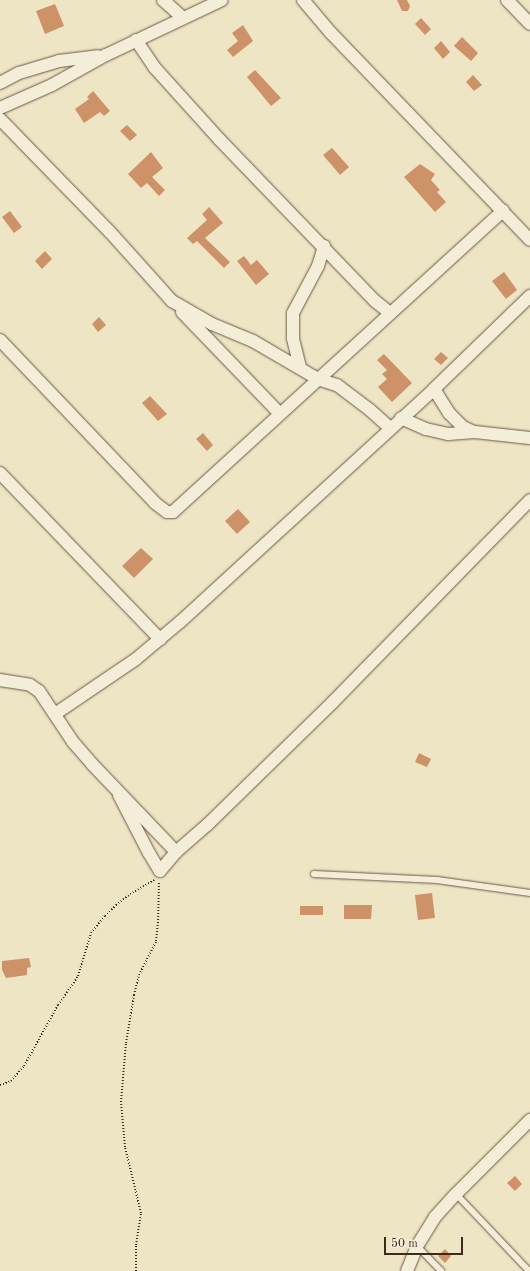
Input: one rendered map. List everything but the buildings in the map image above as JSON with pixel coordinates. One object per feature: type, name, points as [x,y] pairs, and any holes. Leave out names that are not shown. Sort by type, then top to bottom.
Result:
[{"type":"street","points":[[163,0],[183,18]]},
{"type":"street","points":[[0,108],[52,85],[136,40],[222,0]]},
{"type":"street","points":[[303,0],[331,33],[530,240]]},
{"type":"street","points":[[507,0],[530,24]]},
{"type":"street","points":[[136,40],[155,68],[219,139],[324,246],[375,301],[390,313]]},
{"type":"street","points":[[0,83],[19,73],[59,61],[106,55]]},
{"type":"street","points":[[0,119],[110,232],[172,301],[280,414]]},
{"type":"street","points":[[0,340],[155,503],[170,513],[176,510],[503,211]]},
{"type":"street","points":[[300,368],[293,338],[292,313],[318,266],[324,246]]},
{"type":"street","points":[[55,714],[136,659],[160,639],[434,389],[530,296]]},
{"type":"street","points":[[172,301],[212,324],[253,341],[318,379],[337,385],[370,410],[390,428]]},
{"type":"street","points":[[434,389],[449,413],[463,427],[475,432]]},
{"type":"street","points":[[401,418],[426,430],[448,434],[475,432],[530,438]]},
{"type":"street","points":[[0,473],[160,639]]},
{"type":"street","points":[[119,794],[149,853],[160,871],[176,852],[207,825],[333,702],[530,500]]},
{"type":"street","points":[[0,680],[30,685],[39,691],[74,742],[119,794],[176,852]]},
{"type":"street","points":[[407,1271],[417,1246],[435,1217],[530,1120]]},
{"type":"lane","points":[[314,874],[437,880],[530,893]]},
{"type":"lane","points":[[456,1194],[530,1271]]},
{"type":"lane","points":[[417,1246],[441,1271]]},
{"type":"path","points":[[0,1085],[11,1081],[24,1066],[58,1005],[78,976],[91,933],[116,905],[130,894],[159,877],[156,941],[139,975],[134,996],[126,1042],[121,1102],[125,1147],[141,1213],[136,1245],[136,1271]]}]
